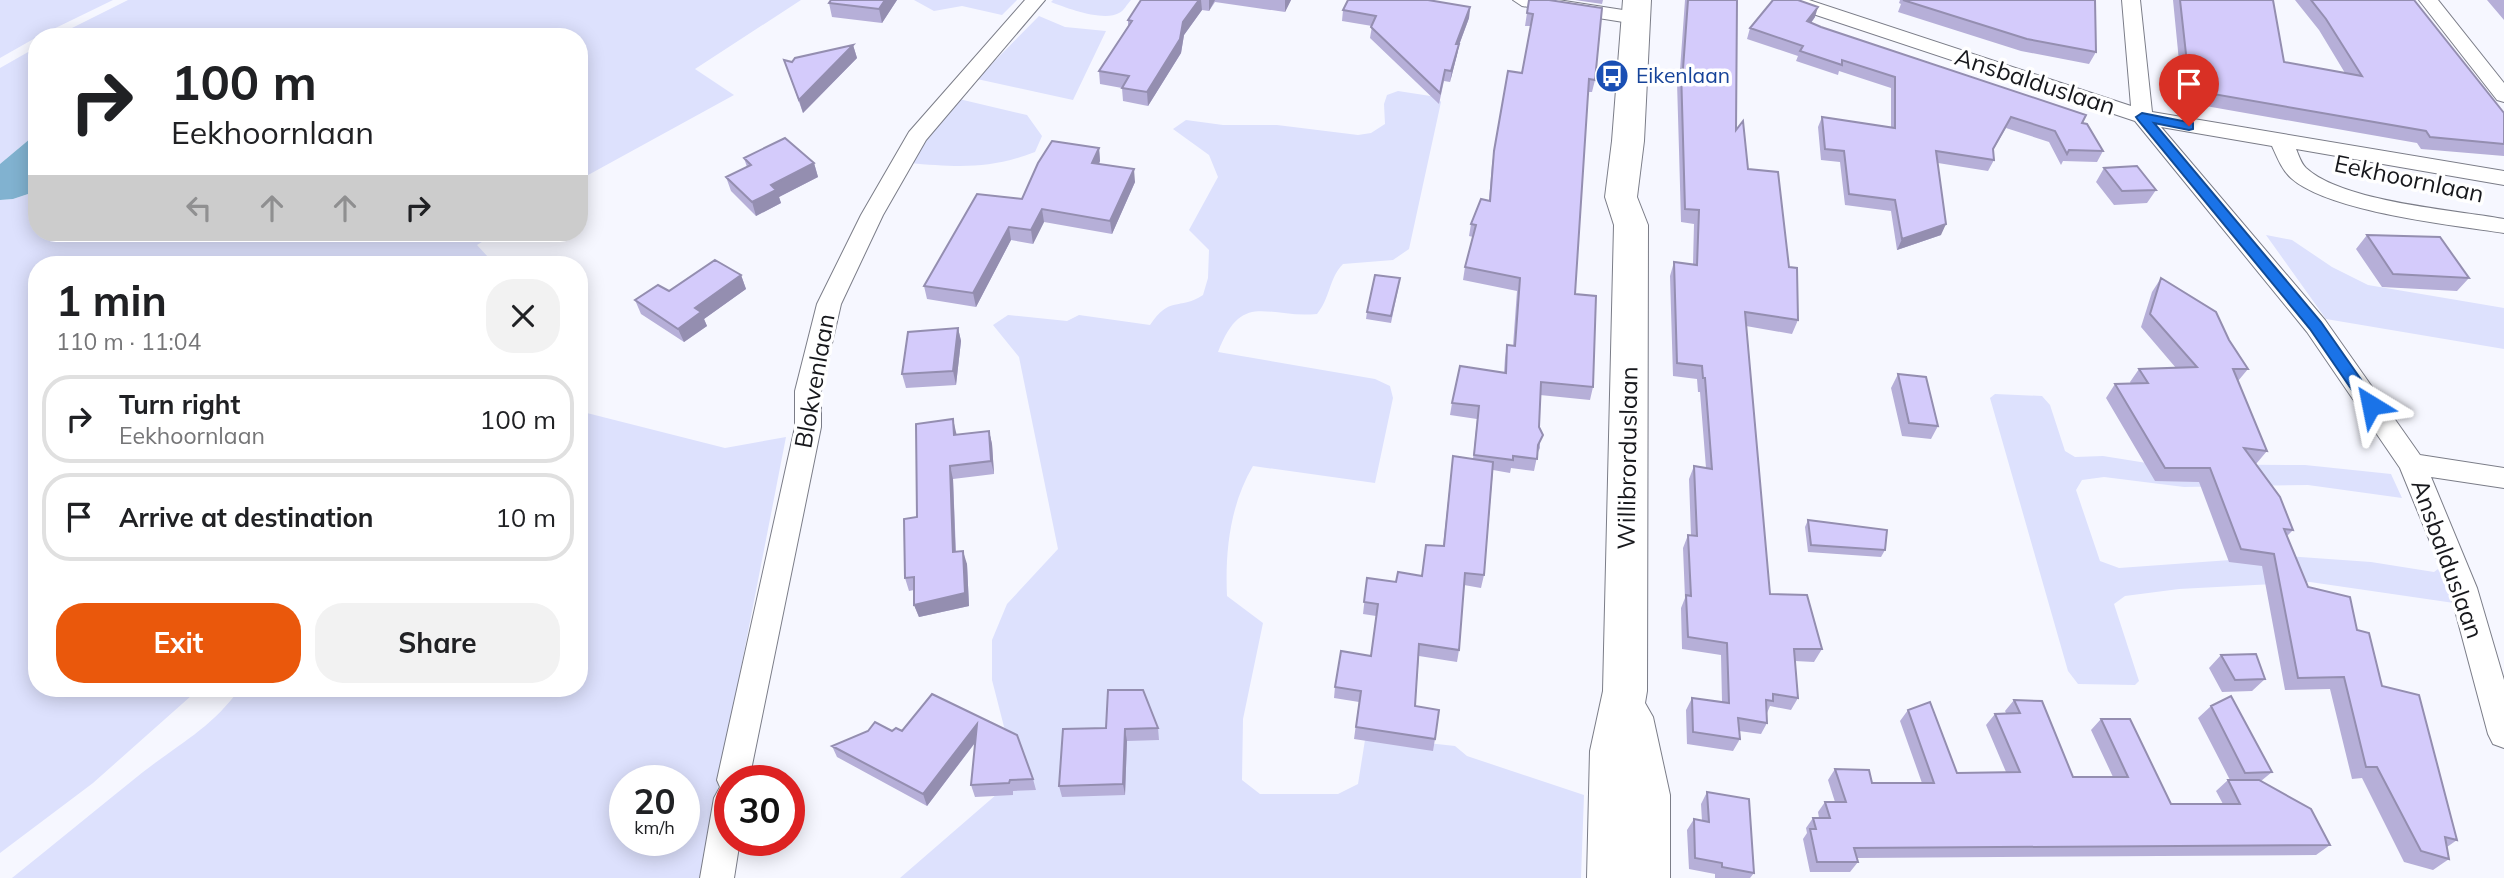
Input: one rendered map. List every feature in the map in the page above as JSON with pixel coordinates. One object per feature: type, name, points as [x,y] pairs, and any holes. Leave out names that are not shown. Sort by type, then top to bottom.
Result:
[{"type":"main road","name":"Willibrorduslaan","points":[[1612,878],[1613,751],[1625,691],[1630,225],[1621,197],[1628,141],[1637,9]]},
{"type":"main road","name":"Willibrorduslaan","points":[[1625,691],[1646,795],[1645,878]]},
{"type":"street","name":"Blokvenlaan","points":[[736,765],[807,428],[808,391],[829,304],[872,215],[917,137],[1036,0]]},
{"type":"street","points":[[1522,0],[1637,9]]},
{"type":"street","name":"Ansbalduslaan","points":[[1790,0],[2142,117],[2316,326],[2412,464],[2463,588],[2504,734]]},
{"type":"street","points":[[2131,0],[2142,117]]},
{"type":"street","points":[[2428,0],[2504,96]]},
{"type":"street","name":"Eekhoornlaan","points":[[2142,117],[2282,143],[2504,178]]},
{"type":"street","name":"Eekhoornlaan","points":[[2282,143],[2298,174],[2316,185],[2344,196],[2504,226]]},
{"type":"street","name":"Ansbalduslaan","points":[[2412,464],[2504,478]]},
{"type":"street","points":[[717,878],[721,856]]},
{"type":"shaded area","points":[[0,0],[113,0],[55,28],[28,28],[28,42],[0,58]]},
{"type":"shaded area","points":[[128,0],[801,0],[695,69],[734,95],[588,175],[588,28],[72,28]]},
{"type":"shaded area","points":[[914,0],[1017,0],[1002,15],[962,6],[934,11]]},
{"type":"shaded area","points":[[1131,0],[1121,12],[1104,16],[1075,10],[1051,2]]},
{"type":"shaded area","points":[[1039,16],[1065,27],[1106,31],[1073,100],[977,79]]},
{"type":"shaded area","points":[[28,52],[28,141],[0,164],[0,68]]},
{"type":"shaded area","points":[[1398,91],[1437,97],[1441,102],[1409,249],[1393,260],[1343,264],[1317,314],[1258,311],[1247,314],[1237,320],[1227,332],[1218,352],[1375,379],[1390,386],[1393,398],[1375,483],[1253,466],[1239,496],[1228,545],[1227,596],[1263,623],[1243,719],[1242,780],[1260,794],[1338,794],[1358,784],[1365,740],[1373,737],[1455,746],[1467,756],[1584,795],[1581,878],[900,878],[997,794],[1011,754],[992,680],[992,640],[1007,604],[1058,549],[1019,357],[993,325],[1008,315],[1067,321],[1079,315],[1150,325],[1163,310],[1203,295],[1208,278],[1209,250],[1189,230],[1218,177],[1209,155],[1173,129],[1186,120],[1223,125],[1277,125],[1358,135],[1371,133],[1385,124],[1384,104],[1387,95]]},
{"type":"shaded area","points":[[959,99],[1027,115],[1042,136],[1035,152],[1002,162],[972,166],[908,163],[913,153]]},
{"type":"shaded area","points":[[28,141],[28,194],[0,200],[0,164]]},
{"type":"shaded area","points":[[28,194],[28,242],[482,242],[477,245],[487,256],[28,256],[28,697],[190,697],[93,783],[0,853],[0,200]]},
{"type":"shaded area","points":[[2266,235],[2292,240],[2332,267],[2368,285],[2504,308],[2504,349],[2326,319]]},
{"type":"shaded area","points":[[1995,394],[2042,396],[2050,405],[2065,451],[2075,457],[2103,456],[2153,464],[2305,465],[2391,474],[2402,498],[2308,485],[2184,487],[2104,477],[2082,480],[2076,490],[2100,561],[2119,568],[2286,556],[2371,562],[2434,572],[2438,569],[2454,603],[2310,582],[2179,589],[2125,596],[2114,604],[2139,681],[2135,685],[2078,684],[2068,671],[1990,398]]},
{"type":"shaded area","points":[[588,413],[725,448],[786,437],[722,765],[714,765],[714,806],[700,878],[12,878],[219,714],[234,697],[588,697]]},
{"type":"building","points":[[831,0],[885,0],[879,9],[829,3]]},
{"type":"building","points":[[1141,0],[1199,0],[1183,22],[1180,39],[1147,92],[1122,88],[1129,76],[1099,71],[1132,21],[1128,20]]},
{"type":"building","points":[[1348,0],[1428,0],[1470,7],[1456,44],[1459,44],[1451,71],[1445,70],[1440,93],[1371,27],[1376,16],[1343,10]]},
{"type":"building","points":[[1529,0],[1549,0],[1602,8],[1595,80],[1589,79],[1575,294],[1596,296],[1593,387],[1541,382],[1539,427],[1543,435],[1538,445],[1537,459],[1513,456],[1513,460],[1474,455],[1479,406],[1452,403],[1460,366],[1506,373],[1507,345],[1515,346],[1520,278],[1465,267],[1476,225],[1471,224],[1481,199],[1490,201],[1494,151],[1508,71],[1522,73],[1533,14],[1527,13]]},
{"type":"building","points":[[1688,0],[1737,0],[1736,130],[1743,121],[1748,169],[1778,172],[1789,267],[1797,268],[1798,320],[1745,312],[1770,594],[1807,595],[1822,649],[1794,649],[1798,698],[1773,694],[1773,701],[1766,700],[1767,723],[1738,718],[1740,739],[1693,732],[1692,698],[1729,703],[1727,643],[1688,637],[1686,595],[1691,596],[1688,535],[1697,536],[1694,466],[1712,469],[1702,366],[1677,363],[1674,262],[1697,265],[1699,210],[1685,209],[1681,69]]},
{"type":"building","points":[[1773,0],[1798,0],[1818,7],[1807,21],[2086,115],[2082,123],[2087,124],[2103,151],[2069,150],[2067,154],[2055,131],[2011,117],[1993,149],[1994,160],[1936,151],[1946,224],[1902,239],[1895,200],[1849,194],[1844,151],[1825,149],[1822,117],[1895,128],[1895,77],[1842,60],[1842,65],[1800,51],[1803,46],[1750,28]]},
{"type":"building","points":[[1903,0],[2095,0],[2096,52],[2027,39]]},
{"type":"building","points":[[2180,0],[2273,0],[2284,62],[2362,76],[2311,0],[2414,0],[2504,113],[2504,144],[2430,137],[2426,131],[2190,90]]},
{"type":"building","points":[[853,45],[799,100],[784,60],[792,62],[795,58]]},
{"type":"building","points":[[785,138],[814,163],[771,185],[776,190],[752,202],[726,177],[751,165],[744,158]]},
{"type":"building","points":[[1052,141],[1099,148],[1092,163],[1134,169],[1110,221],[1042,209],[1031,230],[1009,227],[973,293],[924,286],[977,194],[1022,199],[1038,163]]},
{"type":"building","points":[[2137,166],[2156,190],[2122,191],[2104,168]]},
{"type":"building","points":[[2367,235],[2440,237],[2469,278],[2393,274]]},
{"type":"building","points":[[715,260],[741,275],[695,308],[701,312],[678,329],[635,300],[658,285],[669,291]]},
{"type":"building","points":[[1375,275],[1400,278],[1391,316],[1367,312]]},
{"type":"building","points":[[2161,278],[2216,312],[2229,340],[2248,369],[2233,369],[2267,451],[2244,448],[2280,497],[2293,530],[2284,529],[2308,587],[2350,597],[2357,630],[2369,633],[2382,686],[2419,695],[2457,840],[2445,837],[2449,859],[2421,851],[2377,767],[2366,767],[2344,677],[2298,678],[2274,554],[2241,549],[2210,468],[2165,468],[2115,384],[2148,383],[2139,369],[2197,367],[2150,314]]},
{"type":"building","points":[[958,328],[953,371],[902,374],[908,332]]},
{"type":"building","points":[[1898,374],[1926,377],[1938,426],[1909,423]]},
{"type":"building","points":[[953,419],[954,435],[989,431],[991,461],[950,466],[953,552],[963,551],[965,593],[914,605],[914,577],[905,578],[904,519],[917,517],[916,424]]},
{"type":"building","points":[[1453,456],[1493,462],[1484,575],[1465,573],[1459,650],[1419,644],[1415,706],[1439,710],[1435,739],[1356,727],[1361,691],[1335,687],[1341,651],[1371,656],[1378,604],[1364,602],[1367,578],[1396,582],[1398,572],[1422,576],[1426,545],[1444,546]]},
{"type":"building","points":[[1808,520],[1887,530],[1885,550],[1811,545]]},
{"type":"building","points":[[2256,654],[2265,679],[2235,680],[2221,655]]},
{"type":"building","points":[[1108,690],[1143,690],[1158,728],[1125,729],[1123,784],[1059,786],[1063,729],[1106,728]]},
{"type":"building","points":[[932,694],[1017,735],[1033,779],[971,785],[977,724],[923,794],[832,746],[868,731],[875,722],[892,731],[896,728],[902,731]]},
{"type":"building","points":[[2231,696],[2272,772],[2245,773],[2211,706]]},
{"type":"building","points":[[2014,700],[2042,701],[2073,777],[2128,777],[2101,719],[2130,719],[2171,804],[2240,804],[2228,780],[2259,780],[2311,809],[2330,845],[1854,848],[1858,862],[1817,862],[1810,829],[1816,829],[1813,818],[1830,818],[1825,802],[1846,802],[1835,769],[1869,770],[1872,783],[1934,783],[1908,710],[1930,702],[1957,773],[2020,772],[1995,714],[2020,713]]},
{"type":"building","points":[[1707,792],[1749,799],[1754,873],[1695,858],[1694,819],[1709,822]]},
{"type":"place","name":"Eikenlaan","points":[[1612,76]]},
{"type":"route","points":[[2189,126],[2142,117],[2316,326],[2371,405]]}]
